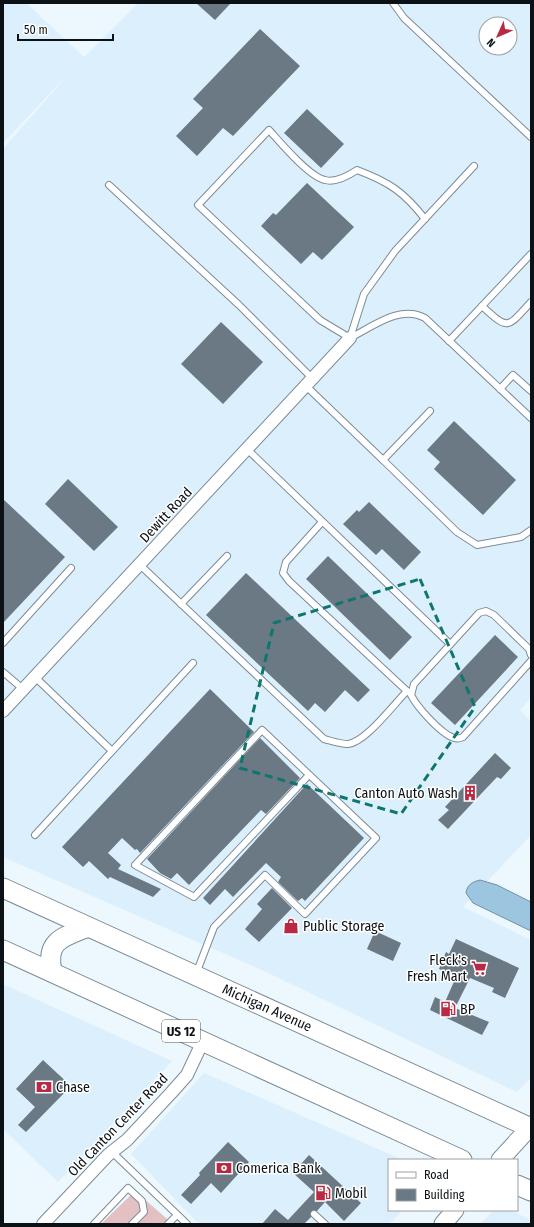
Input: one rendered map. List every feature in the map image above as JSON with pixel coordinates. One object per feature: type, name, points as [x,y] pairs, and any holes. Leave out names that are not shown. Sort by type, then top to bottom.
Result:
[{"type":"main road","name":"Michigan Avenue","points":[[3,888],[531,1127]]},
{"type":"main road","points":[[52,971],[50,961],[51,951],[54,945],[62,938],[88,927]]},
{"type":"main road","name":"US 12","points":[[3,950],[52,971],[460,1159]]},
{"type":"main road","points":[[501,1159],[531,1127]]},
{"type":"main road","points":[[518,1185],[531,1191]]},
{"type":"main road","points":[[443,1224],[454,1211]]},
{"type":"street","name":"Dewitt Road","points":[[3,711],[350,338]]},
{"type":"street","name":"Old Canton Center Road","points":[[43,1224],[112,1152],[127,1140],[187,1075],[203,1041]]},
{"type":"lane","points":[[393,3],[404,18],[531,137]]},
{"type":"lane","points":[[350,338],[320,320],[198,205],[269,130],[305,168],[324,180],[343,179],[357,170],[383,180],[410,200],[425,219]]},
{"type":"lane","points":[[350,338],[364,294],[395,251],[474,166]]},
{"type":"lane","points":[[109,185],[239,306],[383,460],[457,532],[477,545],[521,537],[531,530]]},
{"type":"lane","points":[[449,341],[531,254]]},
{"type":"lane","points":[[482,306],[502,324],[507,325],[512,322],[531,302]]},
{"type":"lane","points":[[350,338],[387,319],[407,312],[416,313],[425,318],[531,418]]},
{"type":"lane","points":[[500,389],[513,375],[531,392]]},
{"type":"lane","points":[[383,460],[430,411]]},
{"type":"lane","points":[[247,449],[450,644]]},
{"type":"lane","points":[[322,522],[286,562],[283,573],[289,581],[409,693],[416,704],[445,733],[455,738],[463,738],[531,660]]},
{"type":"lane","points":[[181,604],[227,556]]},
{"type":"lane","points":[[140,565],[324,739],[336,743],[348,744],[357,741],[367,733],[409,693],[414,684],[478,613],[486,611],[494,615],[529,649],[531,656]]},
{"type":"lane","points":[[3,643],[71,568]]},
{"type":"lane","points":[[35,835],[193,663]]},
{"type":"lane","points":[[3,672],[23,689]]},
{"type":"lane","points":[[35,677],[112,751]]},
{"type":"lane","points":[[196,976],[214,927],[265,875],[305,914],[376,838],[262,730],[135,865],[194,897],[309,775]]},
{"type":"lane","points":[[112,1152],[187,1224]]},
{"type":"lane","points":[[94,1224],[128,1188],[142,1201],[144,1212],[132,1224]]},
{"type":"lane","points":[[168,1224],[177,1214]]},
{"type":"lane","points":[[314,1214],[325,1224]]},
{"type":"highlighted area","points":[[420,579],[475,707],[401,814],[240,768],[274,623]]},
{"type":"shaded area","points":[[3,3],[26,3],[84,57],[138,3],[531,3],[531,698],[520,710],[531,721],[531,835],[463,907],[531,940],[531,1078],[517,1092],[264,971],[3,857],[3,149],[73,69],[3,143]]},
{"type":"shaded area","points":[[5,985],[172,1061],[58,1182],[3,1129],[3,987]]},
{"type":"shaded area","points":[[204,1073],[401,1159],[388,1159],[388,1211],[402,1211],[389,1224],[199,1224],[131,1154]]},
{"type":"shaded area","points":[[135,1191],[173,1224],[101,1224]]},
{"type":"shaded area","points":[[493,1211],[512,1211],[531,1220],[531,1224],[480,1224]]},
{"type":"water","points":[[480,880],[497,885],[531,902],[531,931],[473,903],[466,893],[467,888],[470,884]]},
{"type":"building","points":[[196,3],[231,3],[215,20]]},
{"type":"building","points":[[260,29],[300,66],[233,136],[223,128],[197,156],[176,136],[203,108],[193,99]]},
{"type":"building","points":[[307,109],[344,144],[321,168],[284,133]]},
{"type":"building","points":[[307,183],[354,227],[322,260],[313,252],[301,264],[261,226],[273,213],[276,215]]},
{"type":"building","points":[[221,322],[263,362],[223,404],[181,364]]},
{"type":"building","points":[[454,421],[516,480],[483,515],[434,469],[440,462],[427,450]]},
{"type":"building","points":[[68,479],[118,527],[94,551],[45,504]]},
{"type":"building","points":[[3,499],[65,557],[3,623]]},
{"type":"building","points":[[369,502],[421,552],[404,570],[382,549],[376,555],[343,524],[357,510],[359,512]]},
{"type":"building","points":[[328,556],[412,637],[390,660],[306,579]]},
{"type":"building","points":[[246,573],[370,690],[358,702],[345,690],[325,712],[315,703],[308,711],[206,615]]},
{"type":"building","points":[[495,635],[518,657],[455,725],[431,703]]},
{"type":"building","points":[[210,689],[254,732],[140,853],[122,838],[108,853],[121,865],[118,869],[161,889],[153,897],[110,877],[108,879],[89,861],[83,867],[62,847]]},
{"type":"building","points":[[260,738],[300,778],[266,814],[261,810],[189,885],[177,873],[171,879],[160,873],[147,859]]},
{"type":"building","name":"Canton Auto Wash","points":[[495,753],[511,768],[501,779],[497,777],[448,829],[438,820],[449,810],[445,807]]},
{"type":"building","points":[[307,784],[364,838],[305,901],[302,898],[298,901],[278,882],[281,877],[266,863],[233,897],[225,889],[210,905],[203,898]]},
{"type":"building","points":[[272,888],[292,908],[259,942],[245,929],[262,909],[257,904]]},
{"type":"building","points":[[375,931],[401,943],[393,961],[367,949]]},
{"type":"building","name":"Fleck's Fresh Mart","points":[[456,939],[519,968],[505,998],[492,992],[494,988],[470,978],[455,1008],[489,1022],[482,1035],[430,1010],[435,997],[445,1002],[456,977],[439,969],[446,952],[449,954]]},
{"type":"building","name":"Chase","points":[[43,1060],[71,1086],[26,1132],[18,1125],[35,1107],[16,1089]]},
{"type":"building","name":"Comerica Bank","points":[[228,1142],[249,1162],[221,1193],[211,1183],[191,1204],[181,1195]]},
{"type":"building","points":[[309,1155],[361,1203],[344,1221],[325,1202],[317,1211],[311,1211],[311,1217],[304,1224],[262,1224],[275,1209],[288,1220],[314,1192],[293,1173]]},
{"type":"place","name":"Canton Auto Wash","points":[[470,793]]},
{"type":"place","name":"Public Storage","points":[[291,926]]},
{"type":"place","name":"Fleck's Fresh Mart","points":[[479,968]]},
{"type":"place","name":"BP","points":[[448,1009]]},
{"type":"place","name":"Chase","points":[[44,1087]]},
{"type":"place","name":"Comerica Bank","points":[[224,1168]]},
{"type":"place","name":"Mobil","points":[[323,1193]]}]
